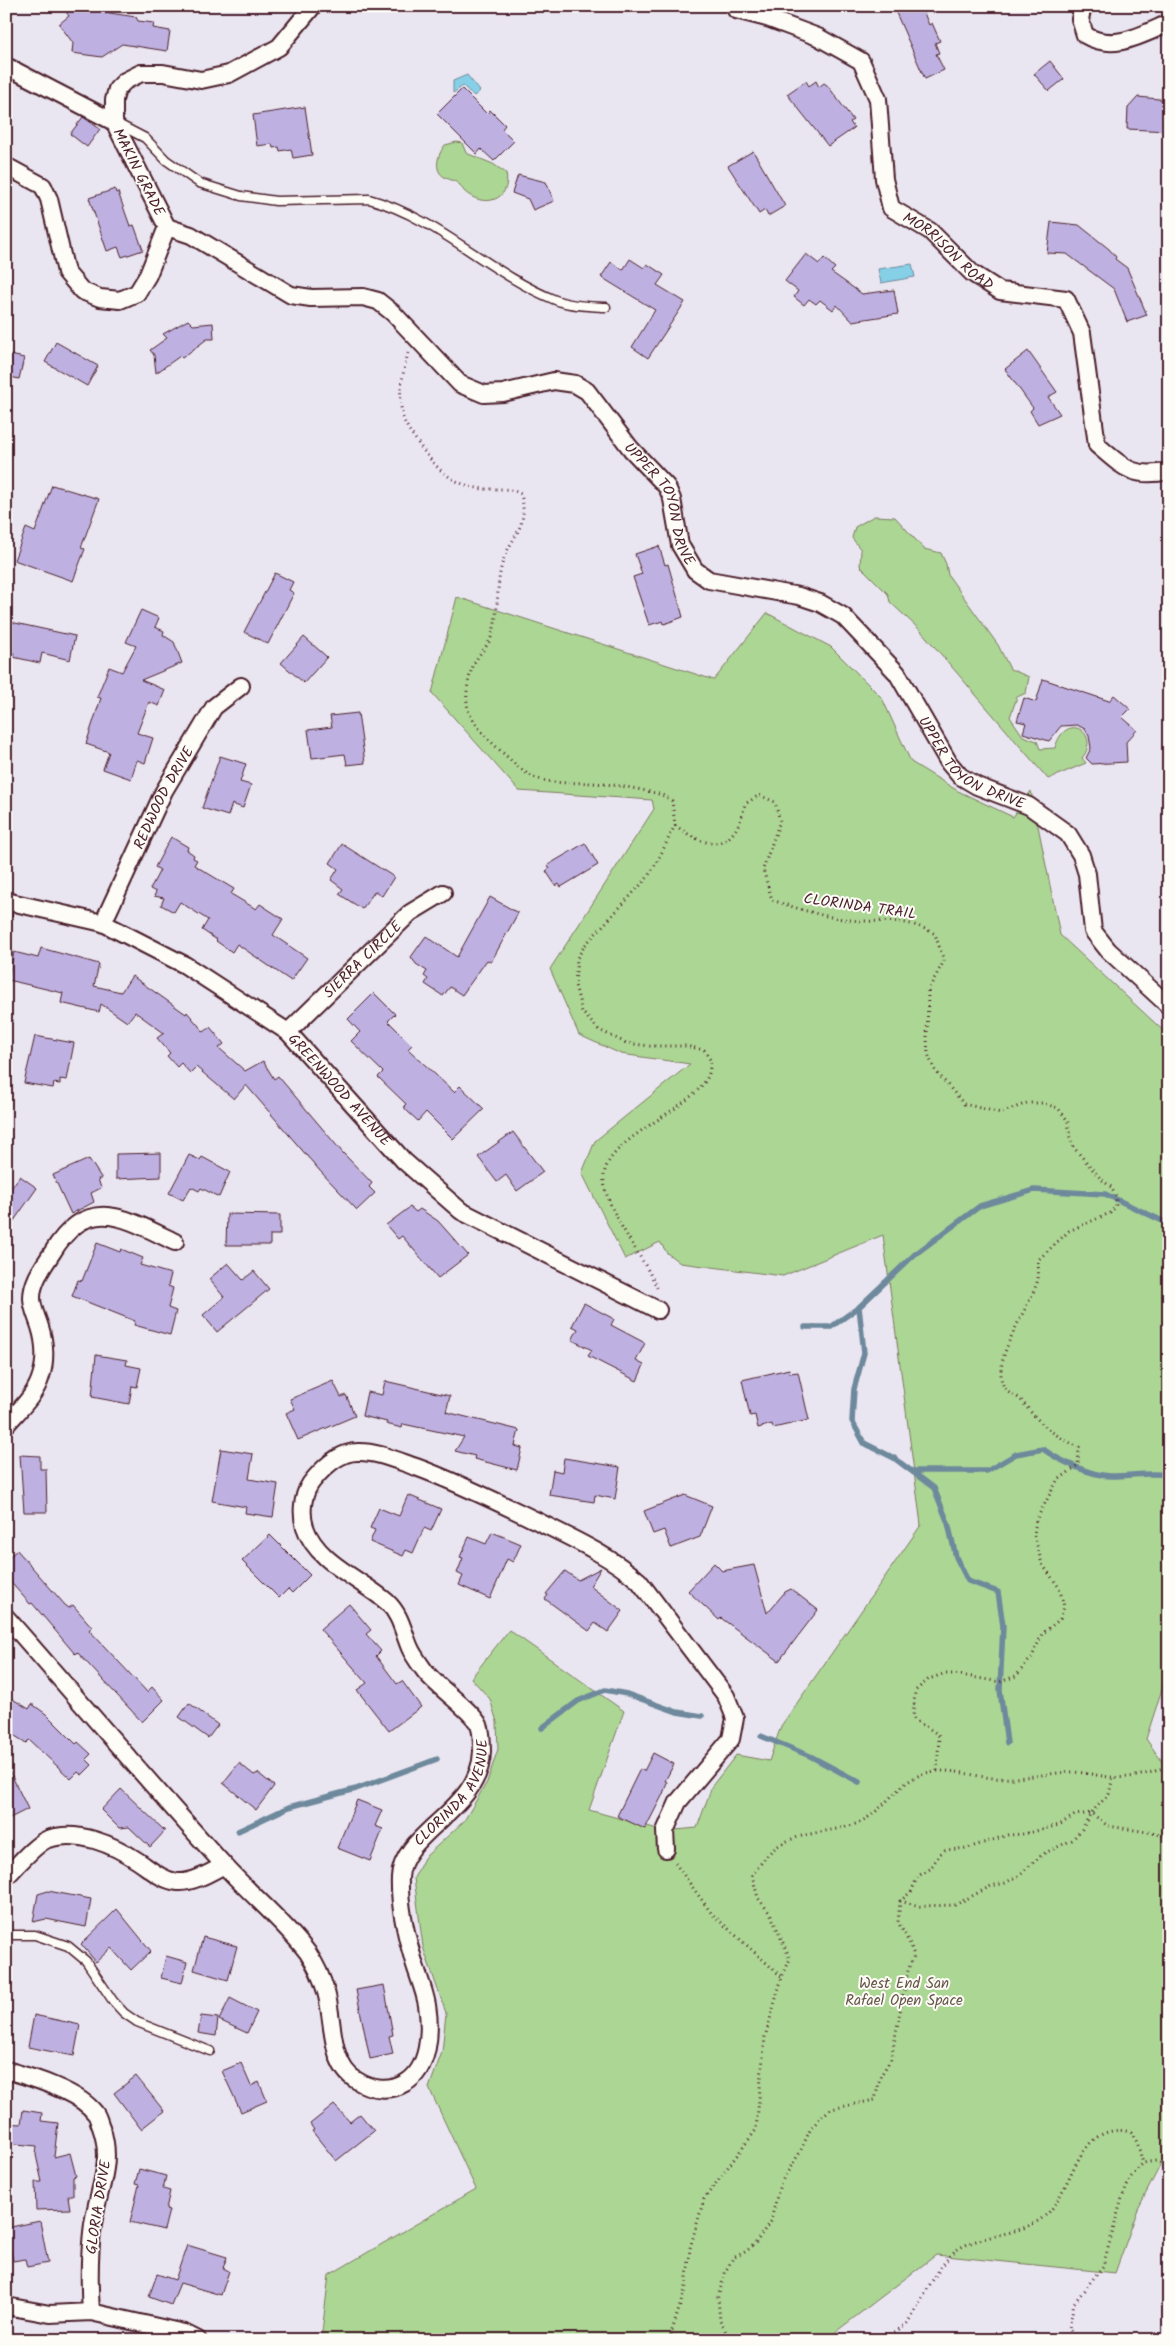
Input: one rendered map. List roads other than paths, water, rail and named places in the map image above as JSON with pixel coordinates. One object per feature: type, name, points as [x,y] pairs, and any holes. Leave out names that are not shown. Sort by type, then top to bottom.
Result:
[{"type":"street","name":"MAKIN GRADE","points":[[6,166],[29,176],[43,186],[49,198],[66,272],[82,291],[100,298],[120,300],[137,293],[148,275],[167,227],[114,122],[114,100],[117,89],[125,80],[141,73],[163,73],[201,80],[229,74],[279,47],[313,6]]},
{"type":"street","name":"MORRISON ROAD","points":[[734,6],[736,10],[767,18],[818,37],[861,62],[878,99],[884,179],[891,208],[930,231],[972,273],[1000,291],[1066,300],[1082,333],[1097,445],[1126,469],[1152,474],[1169,471]]},
{"type":"street","points":[[1083,6],[1080,19],[1085,35],[1097,42],[1115,43],[1169,23]]},
{"type":"street","points":[[6,66],[114,122]]},
{"type":"street","name":"UPPER TOYON DRIVE","points":[[167,227],[191,235],[291,295],[311,298],[363,297],[378,301],[393,313],[460,384],[484,394],[503,394],[554,381],[575,384],[587,392],[631,449],[667,487],[672,498],[680,545],[695,570],[709,580],[799,596],[820,603],[843,616],[897,673],[948,763],[960,776],[977,786],[1029,806],[1068,834],[1081,854],[1083,861],[1094,931],[1108,950],[1169,1006]]},
{"type":"street","name":"REDWOOD DRIVE","points":[[103,923],[164,790],[214,707],[241,686]]},
{"type":"street","name":"SIERRA CIRCLE","points":[[288,1032],[410,914],[443,893]]},
{"type":"street","name":"GREENWOOD AVENUE","points":[[9,901],[103,923],[185,965],[288,1032],[404,1161],[461,1211],[658,1310]]},
{"type":"street","points":[[6,1426],[37,1388],[42,1375],[43,1342],[32,1296],[34,1283],[61,1238],[75,1224],[94,1216],[112,1216],[126,1219],[175,1242]]},
{"type":"street","name":"CLORINDA AVENUE","points":[[6,1617],[224,1865],[304,1948],[316,1965],[327,1994],[338,2055],[344,2069],[353,2080],[372,2087],[396,2088],[411,2080],[420,2070],[425,2057],[428,2030],[427,2004],[411,1952],[402,1908],[399,1873],[408,1852],[460,1803],[481,1766],[483,1746],[478,1724],[427,1674],[411,1650],[404,1626],[391,1605],[326,1557],[310,1538],[303,1523],[302,1505],[309,1485],[326,1465],[344,1454],[358,1451],[391,1458],[454,1481],[574,1539],[622,1566],[639,1581],[726,1696],[735,1718],[731,1739],[678,1802],[665,1831],[666,1849]]},
{"type":"street","points":[[6,1877],[48,1839],[75,1836],[97,1840],[120,1849],[165,1879],[179,1882],[200,1877],[224,1865]]},
{"type":"street","name":"GLORIA DRIVE","points":[[6,2070],[43,2080],[74,2096],[95,2112],[104,2137],[107,2162],[93,2222],[88,2272],[92,2312]]},
{"type":"street","points":[[6,2306],[50,2314],[92,2312],[184,2333],[198,2340]]},
{"type":"lane","points":[[114,122],[145,138],[166,160],[199,184],[242,196],[276,201],[369,200],[383,203],[432,227],[498,270],[553,300],[574,305],[606,307]]},
{"type":"lane","points":[[6,920],[9,901]]},
{"type":"lane","points":[[6,1935],[35,1936],[68,1946],[86,1961],[113,2001],[124,2013],[137,2022],[210,2051]]},
{"type":"water","points":[[467,75],[480,91],[474,96],[463,86],[453,93],[453,81]]},
{"type":"water","points":[[912,264],[915,277],[881,283],[878,269]]},
{"type":"waterway","points":[[805,1327],[831,1327],[859,1307],[914,1255],[980,1206],[1034,1190],[1105,1194],[1169,1224]]},
{"type":"waterway","points":[[859,1307],[864,1353],[854,1389],[852,1421],[864,1443],[894,1458],[934,1488],[948,1523],[956,1557],[968,1581],[998,1592],[1003,1626],[1000,1690],[1007,1743]]},
{"type":"waterway","points":[[912,1471],[987,1471],[1016,1454],[1043,1449],[1075,1467],[1103,1475],[1169,1475]]},
{"type":"waterway","points":[[542,1728],[578,1701],[605,1690],[627,1694],[677,1712],[702,1716]]},
{"type":"waterway","points":[[761,1736],[810,1756],[859,1782]]},
{"type":"waterway","points":[[238,1831],[289,1807],[356,1789],[437,1759]]},
{"type":"park label","name":"West End San Rafael Open Space","points":[[904,1992]]}]
